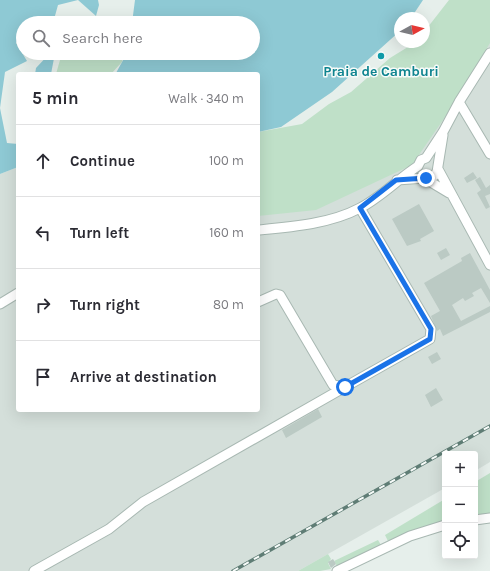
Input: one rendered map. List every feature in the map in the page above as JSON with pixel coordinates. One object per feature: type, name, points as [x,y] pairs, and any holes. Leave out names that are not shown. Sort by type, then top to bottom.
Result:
[{"type":"street","points":[[260,225],[286,223],[338,211],[396,180],[418,166],[421,160],[426,158],[443,132],[488,54],[490,46]]},
{"type":"street","points":[[260,230],[319,221],[339,216],[360,208],[396,180],[434,176],[438,168],[443,132],[456,99],[488,54]]},
{"type":"street","points":[[480,68],[490,64]]},
{"type":"street","points":[[459,102],[489,152]]},
{"type":"street","points":[[426,158],[435,161],[450,194],[490,266]]},
{"type":"street","points":[[418,166],[419,173],[450,194]]},
{"type":"street","points":[[34,571],[109,529],[143,502],[430,339],[432,335],[431,329],[360,208]]},
{"type":"street","points":[[0,297],[16,287]]},
{"type":"street","points":[[0,304],[16,294]]},
{"type":"street","points":[[260,301],[276,294],[280,295],[334,385],[345,387]]},
{"type":"street","points":[[478,520],[490,518]]},
{"type":"street","points":[[336,571],[410,536],[442,526]]},
{"type":"shaded area","points":[[490,35],[490,462],[478,469],[478,451],[442,451],[442,490],[298,571],[0,571],[0,174],[16,168],[16,412],[260,412],[260,203]]},
{"type":"green space","points":[[449,0],[490,0],[490,43],[443,120],[412,165],[316,210],[260,216],[260,132],[302,124],[329,104],[351,92],[390,58],[406,48],[430,48],[430,24]]},
{"type":"green space","points":[[60,60],[122,60],[113,72],[57,72]]},
{"type":"green space","points":[[490,473],[490,514],[478,516],[478,480]]},
{"type":"green space","points":[[442,501],[442,521],[388,541],[385,535]]},
{"type":"green space","points":[[378,540],[381,545],[337,566],[334,561]]},
{"type":"green space","points":[[328,554],[331,559],[328,563],[331,569],[320,571],[298,571]]},
{"type":"water","points":[[0,0],[78,0],[58,5],[55,16],[16,16],[16,60],[27,61],[5,72],[0,108]]},
{"type":"water","points":[[78,0],[98,0],[99,5],[96,16]]},
{"type":"water","points":[[135,0],[423,0],[415,12],[394,12],[394,36],[332,92],[281,127],[260,132],[260,72],[117,72],[123,60],[260,60],[260,16],[133,16]]},
{"type":"water","points":[[43,60],[54,60],[51,72],[35,72],[36,68]]},
{"type":"water","points":[[0,108],[7,143],[16,144],[16,168],[0,174]]},
{"type":"building","points":[[473,172],[477,178],[467,183],[464,178]]},
{"type":"building","points":[[480,177],[486,188],[490,185],[490,194],[485,196],[490,207],[486,209],[477,193],[481,190],[475,180]]},
{"type":"building","points":[[419,204],[434,231],[420,239],[421,241],[407,246],[392,219]]},
{"type":"building","points":[[446,248],[450,255],[441,260],[437,253]]},
{"type":"building","points":[[470,253],[490,290],[490,303],[481,288],[472,293],[474,296],[465,301],[463,298],[452,305],[461,321],[490,306],[490,312],[443,336],[440,329],[437,331],[431,316],[440,311],[424,283],[462,261],[461,258]]},
{"type":"building","points":[[437,352],[441,359],[432,364],[428,357]]},
{"type":"building","points":[[436,388],[443,400],[431,407],[425,395]]},
{"type":"building","points":[[318,409],[322,417],[286,438],[282,430]]},
{"type":"building","points":[[333,559],[336,564],[331,568],[328,562]]},
{"type":"railway","points":[[233,571],[490,426]]},
{"type":"place","name":"Praia de Camburi","points":[[381,56]]},
{"type":"route","points":[[345,387],[430,339],[432,335],[431,329],[360,208],[379,195],[396,180],[426,178]]}]
